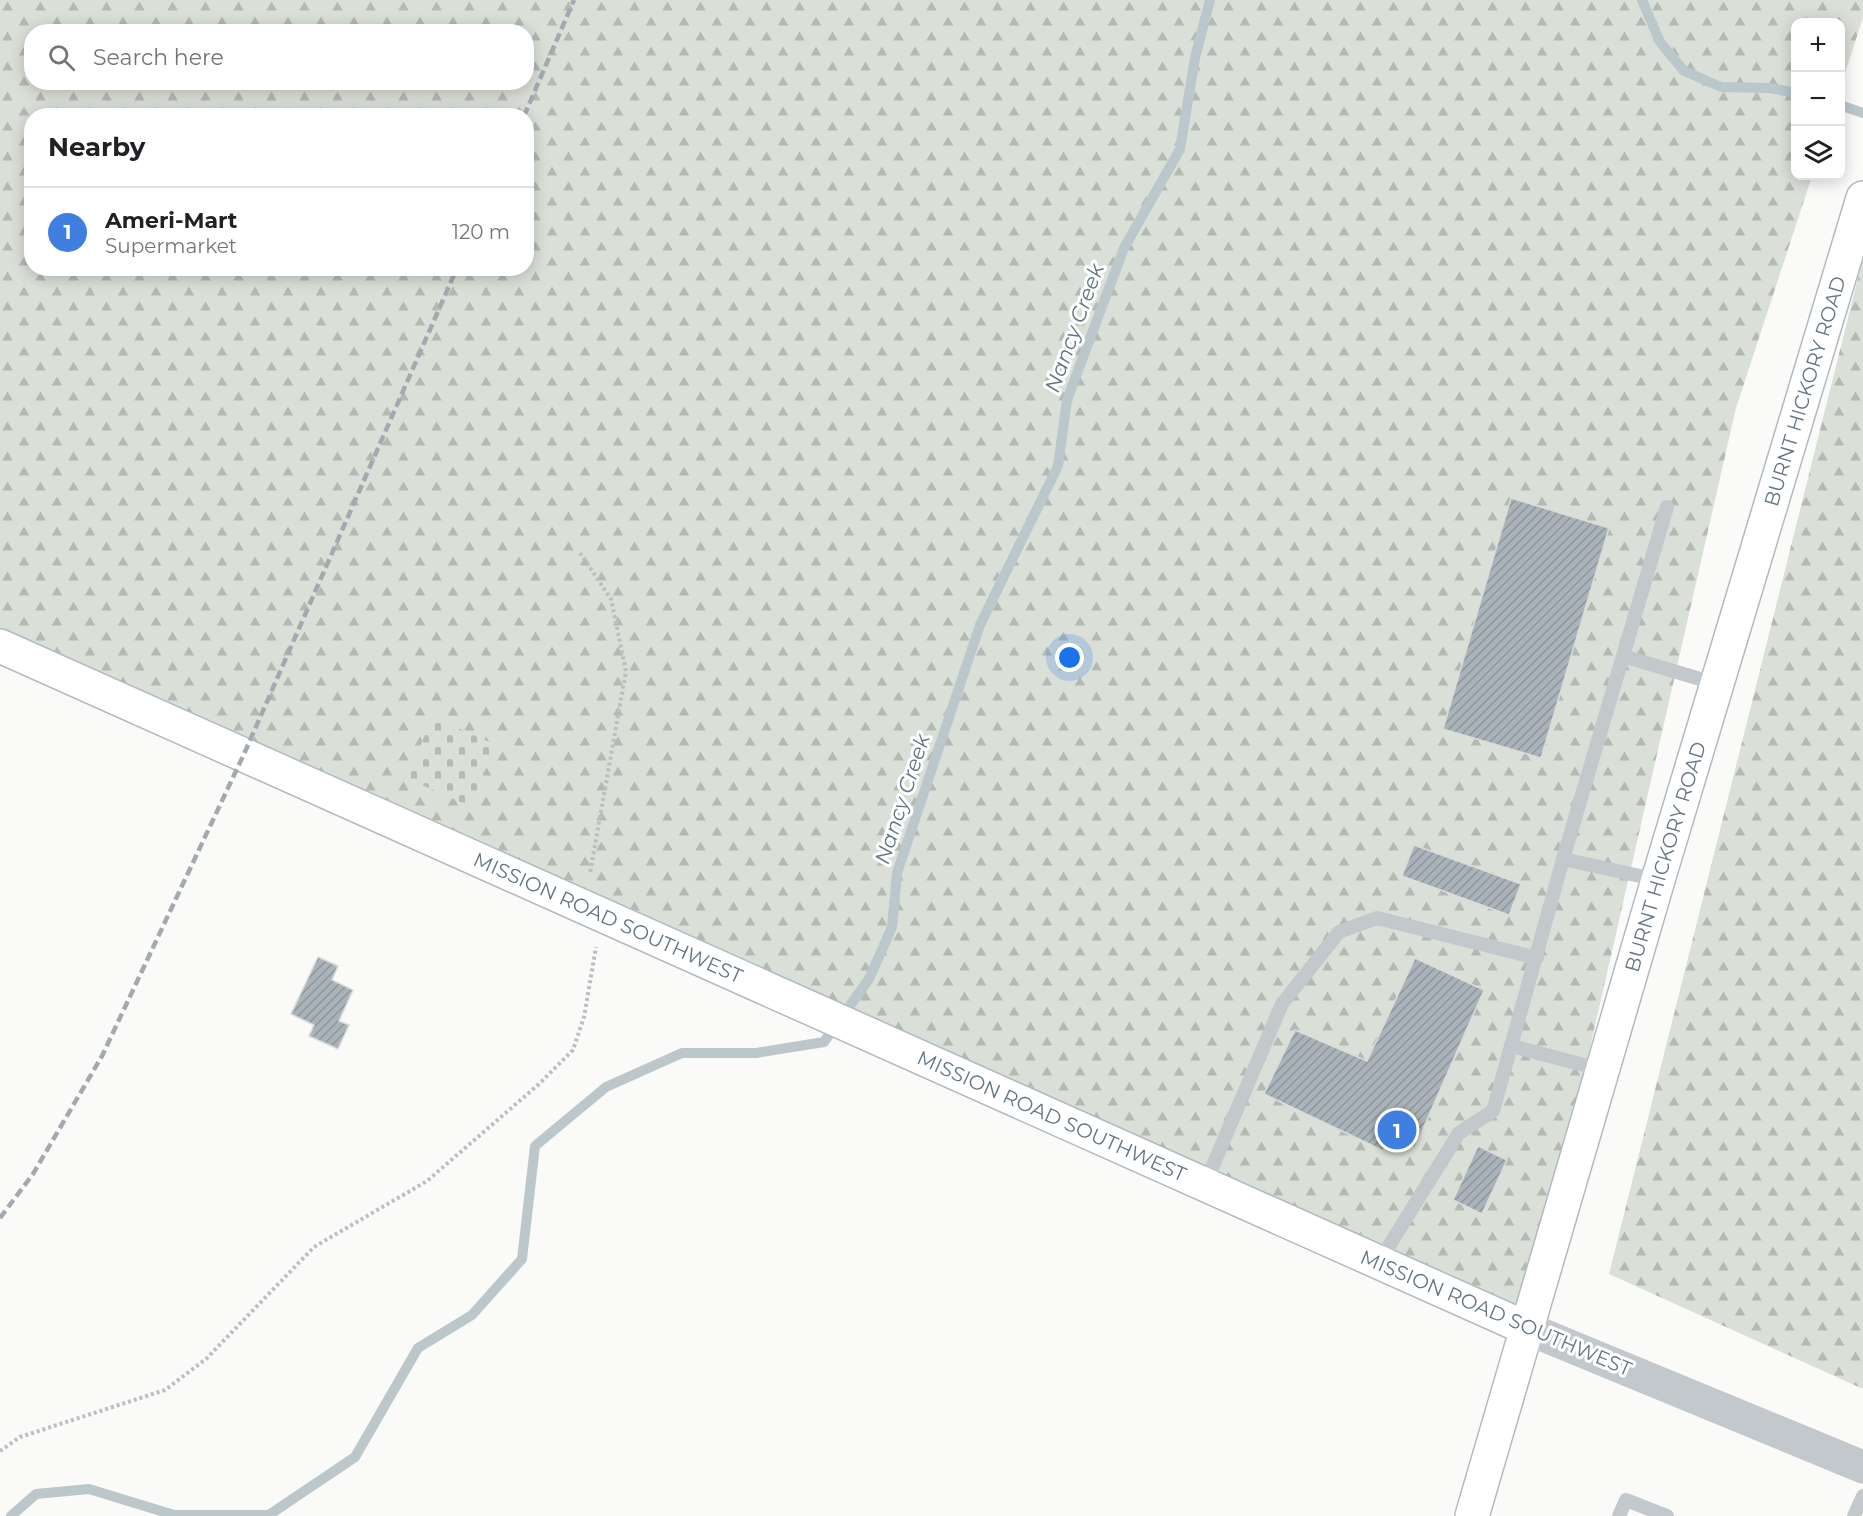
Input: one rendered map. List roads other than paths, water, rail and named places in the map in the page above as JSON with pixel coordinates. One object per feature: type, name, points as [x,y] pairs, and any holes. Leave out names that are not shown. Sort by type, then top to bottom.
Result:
[{"type":"main road","name":"BURNT HICKORY ROAD","points":[[1472,1516],[1658,880],[1863,198]]},
{"type":"main road","name":"MISSION ROAD SOUTHWEST","points":[[0,646],[1526,1328]]},
{"type":"street","name":"MISSION ROAD SOUTHWEST","points":[[1526,1328],[1863,1467]]},
{"type":"lane","points":[[1379,1262],[1458,1133],[1493,1111],[1563,859],[1667,507]]},
{"type":"lane","points":[[1623,656],[1717,684]]},
{"type":"lane","points":[[1563,859],[1658,880]]},
{"type":"lane","points":[[1204,1184],[1282,1004],[1339,932],[1377,918],[1537,958]]},
{"type":"lane","points":[[1512,1046],[1604,1070]]},
{"type":"lane","points":[[1854,1516],[1863,1496]]},
{"type":"lane","points":[[1619,1516],[1626,1500],[1667,1516]]},
{"type":"waterway","name":"Nancy Creek","points":[[11,1516],[36,1494],[89,1489],[174,1515],[269,1515],[355,1457],[418,1348],[472,1315],[522,1259],[535,1146],[606,1087],[682,1053],[756,1053],[824,1042],[869,979],[892,927],[897,873],[980,625],[1058,466],[1067,400],[1124,248],[1180,149],[1195,58],[1210,0]]},
{"type":"waterway","points":[[1642,0],[1660,42],[1684,71],[1721,87],[1769,88],[1791,92]]},
{"type":"waterway","points":[[1845,107],[1863,113]]},
{"type":"railway","points":[[527,108],[574,0]]},
{"type":"railway","points":[[0,1218],[33,1174],[102,1056],[244,754],[453,276]]},
{"type":"place","name":"Ameri-Mart","points":[[1397,1130]]}]
